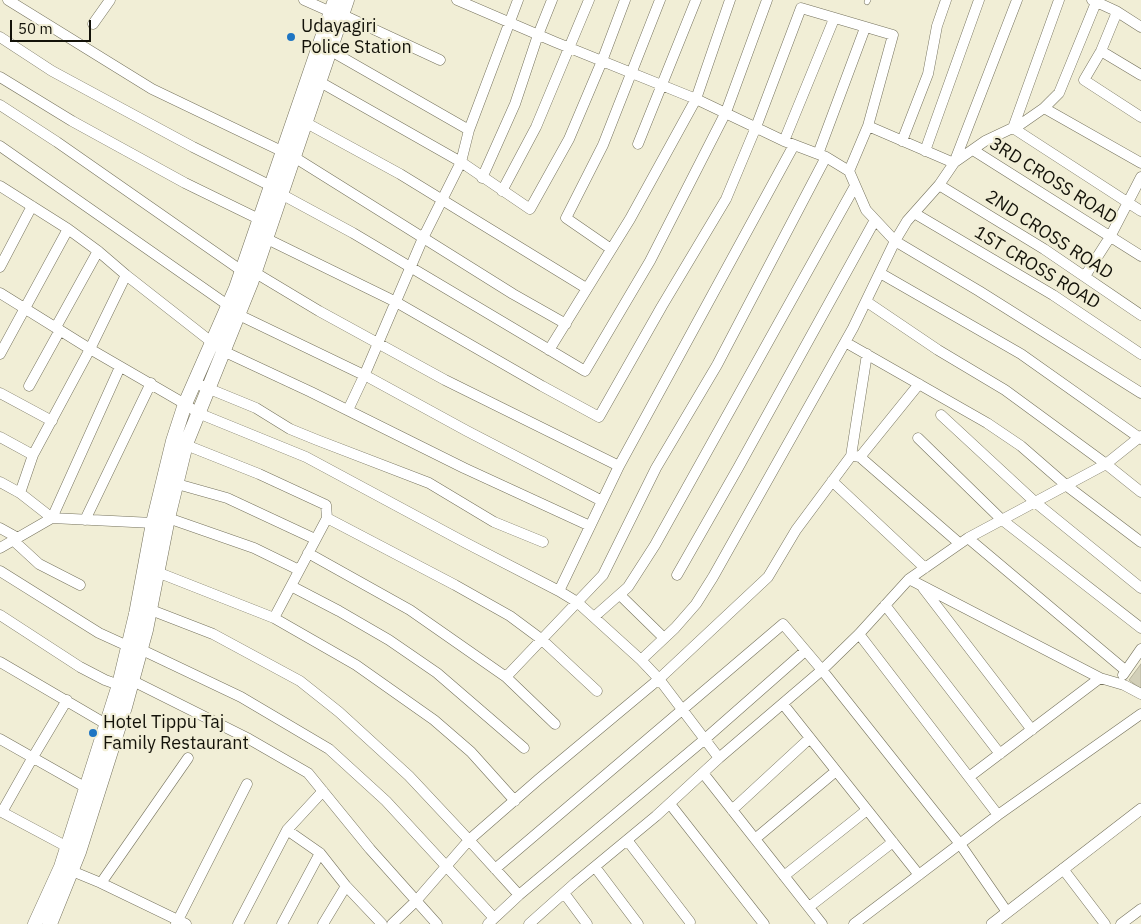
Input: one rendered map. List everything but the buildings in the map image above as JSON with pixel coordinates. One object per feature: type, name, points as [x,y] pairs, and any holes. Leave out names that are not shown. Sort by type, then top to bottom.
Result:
[{"type":"main road","points":[[179,443],[198,413],[201,386],[234,310],[248,272],[326,48],[336,9],[347,0]]},
{"type":"main road","points":[[35,924],[66,869],[126,683],[135,647],[151,610],[150,572],[153,523],[169,482],[179,443],[185,404],[201,386]]},
{"type":"main road","points":[[135,647],[136,614],[168,518],[169,482]]},
{"type":"main road","points":[[50,924],[62,896],[66,869]]},
{"type":"street","points":[[8,0],[152,89],[288,155],[513,294],[566,324]]},
{"type":"street","points":[[94,24],[110,0]]},
{"type":"street","points":[[304,0],[336,9],[440,60]]},
{"type":"street","points":[[457,0],[479,4],[510,23],[726,112],[789,143],[822,156],[849,171],[866,210],[895,241],[979,291],[1141,393]]},
{"type":"street","points":[[348,410],[410,268],[461,162],[470,130],[518,0]]},
{"type":"street","points":[[482,178],[515,104],[552,0]]},
{"type":"street","points":[[502,191],[536,127],[589,0]]},
{"type":"street","points":[[315,79],[461,162],[530,209],[569,139],[625,0]]},
{"type":"street","points":[[611,249],[566,218],[603,145],[660,0]]},
{"type":"street","points":[[638,144],[696,0]]},
{"type":"street","points":[[549,350],[630,219],[696,99],[730,0]]},
{"type":"street","points":[[0,37],[52,71],[353,233],[585,372],[650,261],[726,112],[767,0]]},
{"type":"street","points":[[902,141],[928,74],[937,26],[946,0]]},
{"type":"street","points":[[924,151],[979,0]]},
{"type":"street","points":[[641,660],[696,604],[713,578],[867,302],[895,241],[907,221],[939,185],[954,163],[1017,0]]},
{"type":"street","points":[[1013,128],[1059,0]]},
{"type":"street","points":[[954,163],[985,141],[1013,128],[1044,108],[1058,93],[1094,1],[1117,12],[1141,27]]},
{"type":"street","points":[[0,77],[72,121],[599,417],[726,199],[756,127],[801,8],[892,36],[868,126],[849,171]]},
{"type":"street","points":[[1117,12],[1101,50],[1084,80],[1141,117]]},
{"type":"street","points":[[559,590],[619,466],[789,143],[834,19]]},
{"type":"street","points":[[506,677],[603,575],[656,468],[717,365],[822,156],[865,28]]},
{"type":"street","points":[[326,48],[470,130]]},
{"type":"street","points":[[1101,50],[1141,75]]},
{"type":"street","points":[[0,105],[248,272],[445,380],[619,466]]},
{"type":"street","points":[[1044,108],[1141,163]]},
{"type":"street","points":[[301,119],[400,174],[586,288]]},
{"type":"street","points":[[868,126],[954,163]]},
{"type":"street","points":[[1013,128],[1141,211]]},
{"type":"street","points":[[0,146],[234,310],[602,501]]},
{"type":"street","name":"3RD CROSS ROAD","points":[[973,150],[1141,256]]},
{"type":"street","points":[[1085,276],[1110,237],[1141,177]]},
{"type":"street","name":"2ND CROSS ROAD","points":[[939,185],[1085,276],[1141,315]]},
{"type":"street","points":[[0,186],[68,229],[98,251],[218,347],[464,468],[590,526]]},
{"type":"street","points":[[594,618],[628,587],[655,545],[855,186]]},
{"type":"street","points":[[0,267],[32,206]]},
{"type":"street","name":"1ST CROSS ROAD","points":[[914,213],[1052,295],[1141,354]]},
{"type":"street","points":[[677,575],[874,220]]},
{"type":"street","points":[[0,354],[68,229]]},
{"type":"street","points":[[29,386],[98,251]]},
{"type":"street","points":[[529,924],[670,804],[719,758],[822,670],[859,634],[909,579],[963,541],[1106,464],[1140,438],[1021,354],[880,273]]},
{"type":"street","points":[[20,493],[33,455],[90,349],[126,275]]},
{"type":"street","points":[[0,293],[198,413],[306,457],[466,543],[559,590],[577,602],[641,660],[659,679],[719,758]]},
{"type":"street","points":[[867,302],[938,350],[1005,390],[1141,492]]},
{"type":"street","points":[[845,342],[947,402],[987,423],[1021,446],[1067,486],[1141,542]]},
{"type":"street","points":[[856,456],[867,354]]},
{"type":"street","points":[[0,548],[52,518],[120,367]]},
{"type":"street","points":[[85,520],[151,383]]},
{"type":"street","points":[[392,924],[416,901],[469,840],[659,679],[768,577],[796,530],[832,481],[919,384]]},
{"type":"street","points":[[201,386],[256,408],[290,429],[310,438],[429,483],[494,522],[543,542]]},
{"type":"street","points":[[0,393],[52,421]]},
{"type":"street","points":[[941,415],[1035,502],[1141,588]]},
{"type":"street","points":[[0,437],[33,455]]},
{"type":"street","points":[[918,438],[1002,519],[1141,628]]},
{"type":"street","points":[[179,443],[326,505],[327,518],[274,618]]},
{"type":"street","points":[[856,456],[1126,670]]},
{"type":"street","points":[[832,481],[925,568]]},
{"type":"street","points":[[0,482],[20,493],[52,518],[153,523],[168,518],[254,548],[299,570]]},
{"type":"street","points":[[169,482],[228,498],[315,539]]},
{"type":"street","points":[[327,518],[510,616],[541,639],[598,691]]},
{"type":"street","points":[[0,528],[16,540],[39,564],[80,585]]},
{"type":"street","points":[[308,553],[410,610],[506,677],[554,724]]},
{"type":"street","points":[[0,571],[99,633],[135,647],[241,697],[329,749],[386,801],[447,865],[491,921],[518,895],[704,739],[805,650]]},
{"type":"street","points":[[150,572],[274,618],[356,665],[434,720],[471,752],[515,801]]},
{"type":"street","points":[[909,579],[1100,678],[1120,684],[1141,694]]},
{"type":"street","points":[[921,585],[1032,730]]},
{"type":"street","points":[[291,586],[340,611],[390,640],[437,673],[524,748]]},
{"type":"street","points":[[620,595],[664,638]]},
{"type":"street","points":[[885,605],[1000,754]]},
{"type":"street","points":[[136,614],[151,610],[213,634],[300,681],[339,712],[409,776],[518,895]]},
{"type":"street","points":[[0,614],[80,667],[126,683],[249,740],[308,773],[436,924]]},
{"type":"street","points":[[495,868],[783,624],[822,670],[960,844],[1007,912]]},
{"type":"street","points":[[859,634],[998,814]]},
{"type":"street","points":[[1120,684],[1126,670],[1141,649]]},
{"type":"street","points":[[0,662],[112,728]]},
{"type":"street","points":[[969,777],[1100,678]]},
{"type":"street","points":[[67,700],[1,812],[73,850]]},
{"type":"street","points":[[783,704],[919,875]]},
{"type":"street","points":[[854,924],[998,814],[1141,714]]},
{"type":"street","points":[[732,810],[810,738]]},
{"type":"street","points":[[0,739],[92,791]]},
{"type":"street","points":[[101,883],[188,758]]},
{"type":"street","points":[[755,839],[836,771]]},
{"type":"street","points":[[703,773],[822,924]]},
{"type":"street","points":[[66,869],[101,883],[180,923],[247,784]]},
{"type":"street","points":[[238,924],[287,830],[323,792]]},
{"type":"street","points":[[670,804],[764,924]]},
{"type":"street","points":[[992,924],[1141,809]]},
{"type":"street","points":[[784,876],[867,810]]},
{"type":"street","points":[[287,830],[320,853],[346,886],[382,924]]},
{"type":"street","points":[[627,840],[690,923]]},
{"type":"street","points":[[809,907],[893,842]]},
{"type":"street","points":[[282,924],[320,853]]},
{"type":"street","points":[[595,867],[638,924]]},
{"type":"street","points":[[1063,870],[1105,924]]},
{"type":"street","points":[[322,924],[346,886]]},
{"type":"street","points":[[564,893],[588,924]]},
{"type":"street","points":[[1121,924],[1141,909]]},
{"type":"place","name":"Udayagiri Police Station","points":[[291,37]]},
{"type":"place","name":"Hotel Tippu Taj Family Restaurant","points":[[93,733]]}]
